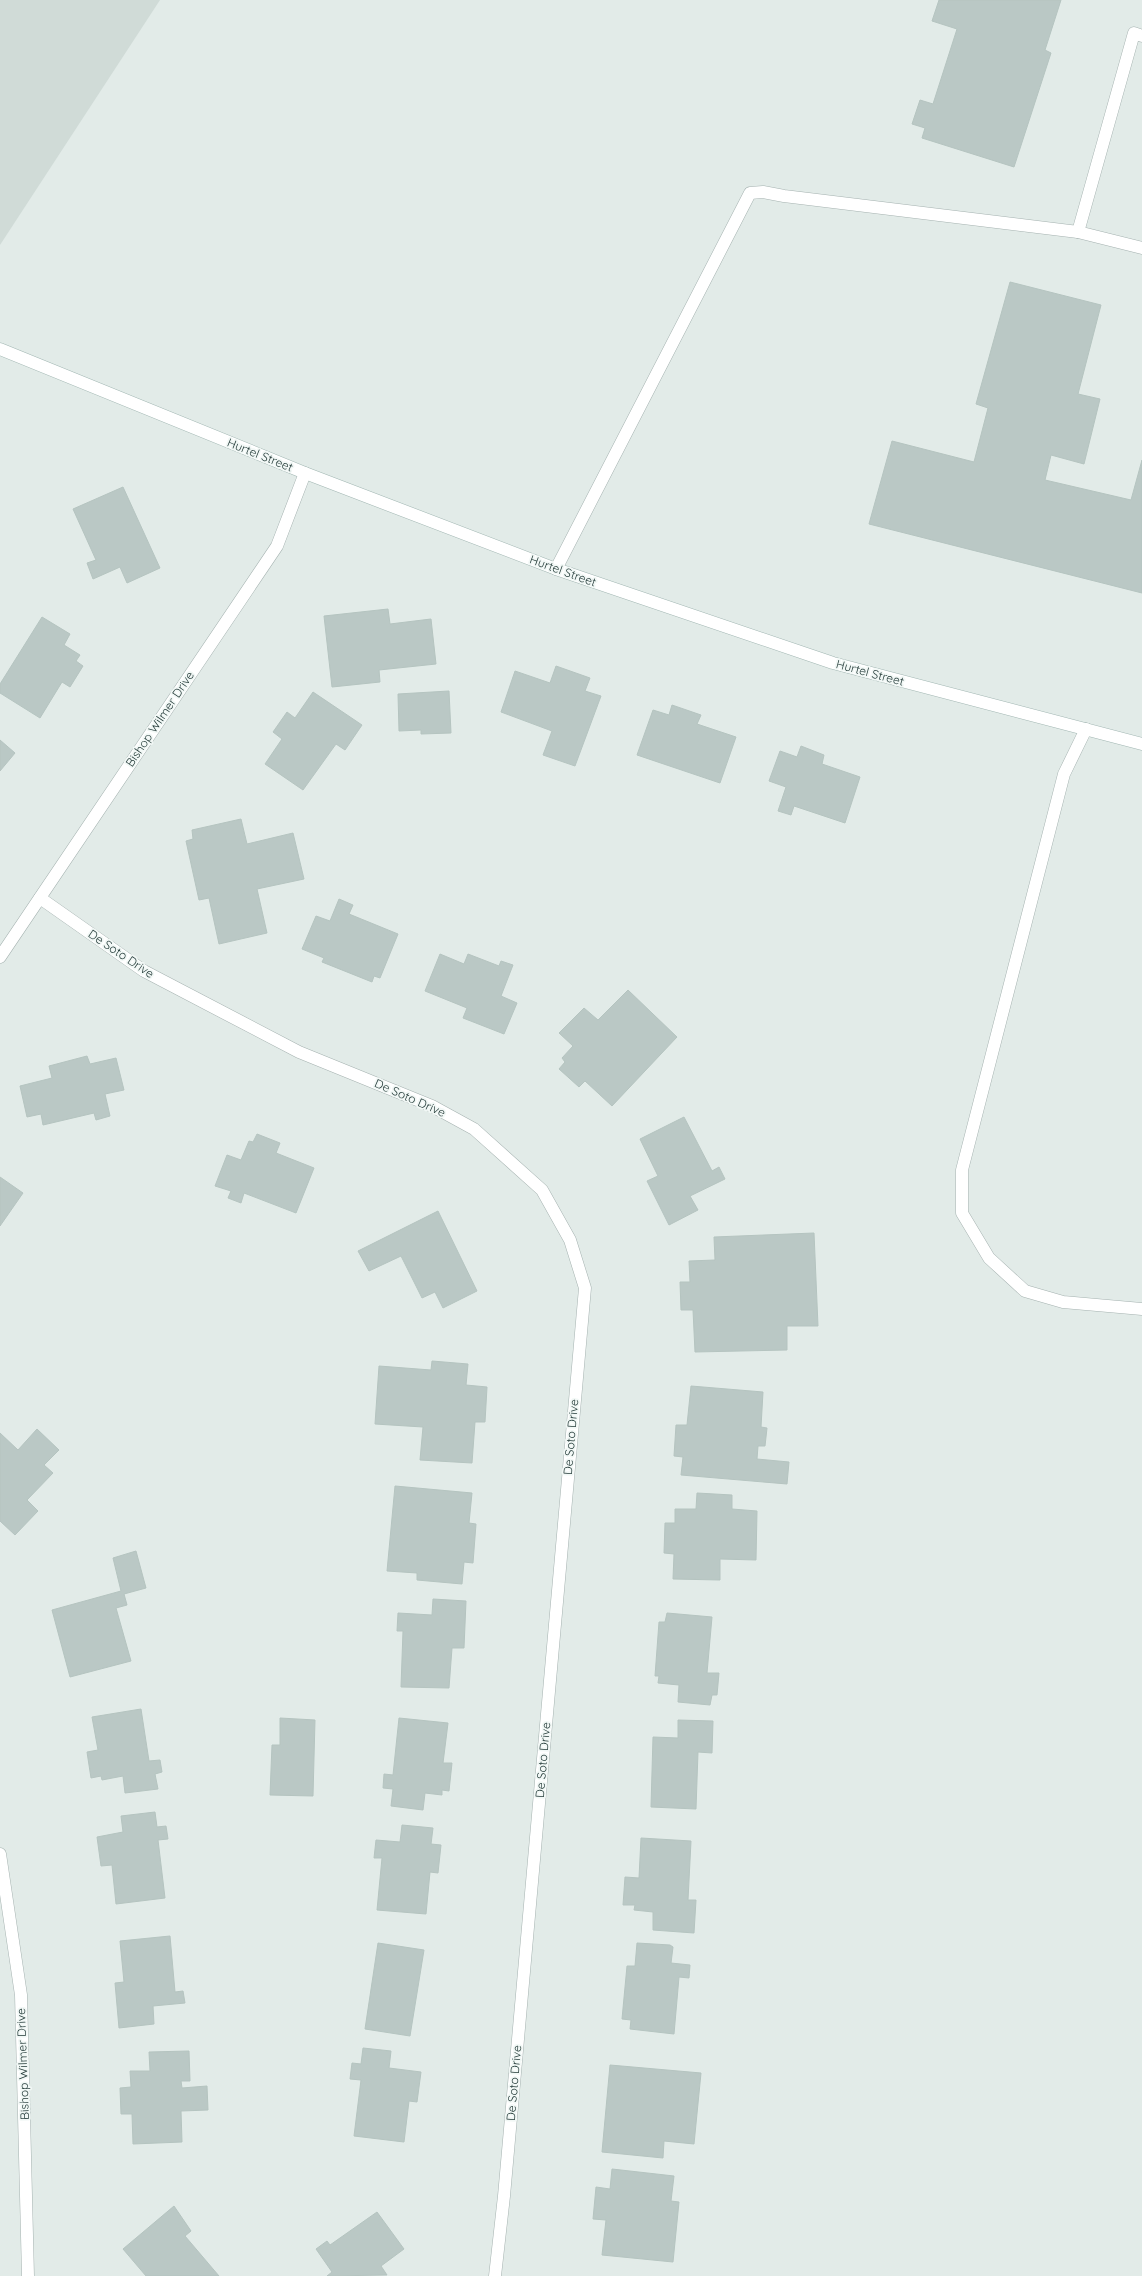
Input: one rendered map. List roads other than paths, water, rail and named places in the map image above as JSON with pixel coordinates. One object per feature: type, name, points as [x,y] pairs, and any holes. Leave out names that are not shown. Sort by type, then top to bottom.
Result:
[{"type":"street","points":[[1078,232],[1134,33],[1142,36]]},
{"type":"street","points":[[556,569],[750,193],[763,192],[784,196],[1078,232],[1142,248]]},
{"type":"street","name":"Hurtel Street","points":[[0,350],[306,473],[556,569],[833,663],[1142,744]]},
{"type":"street","name":"Bishop Wilmer Drive","points":[[0,957],[277,546],[306,473]]},
{"type":"street","points":[[1086,729],[1064,774],[962,1170],[962,1213],[989,1258],[1025,1291],[1063,1302],[1142,1309]]},
{"type":"street","name":"De Soto Drive","points":[[40,898],[144,972],[299,1052],[432,1106],[474,1129],[542,1190],[570,1240],[585,1288],[504,2196],[495,2276]]},
{"type":"street","name":"Bishop Wilmer Drive","points":[[0,1854],[21,1996],[28,2276]]}]
